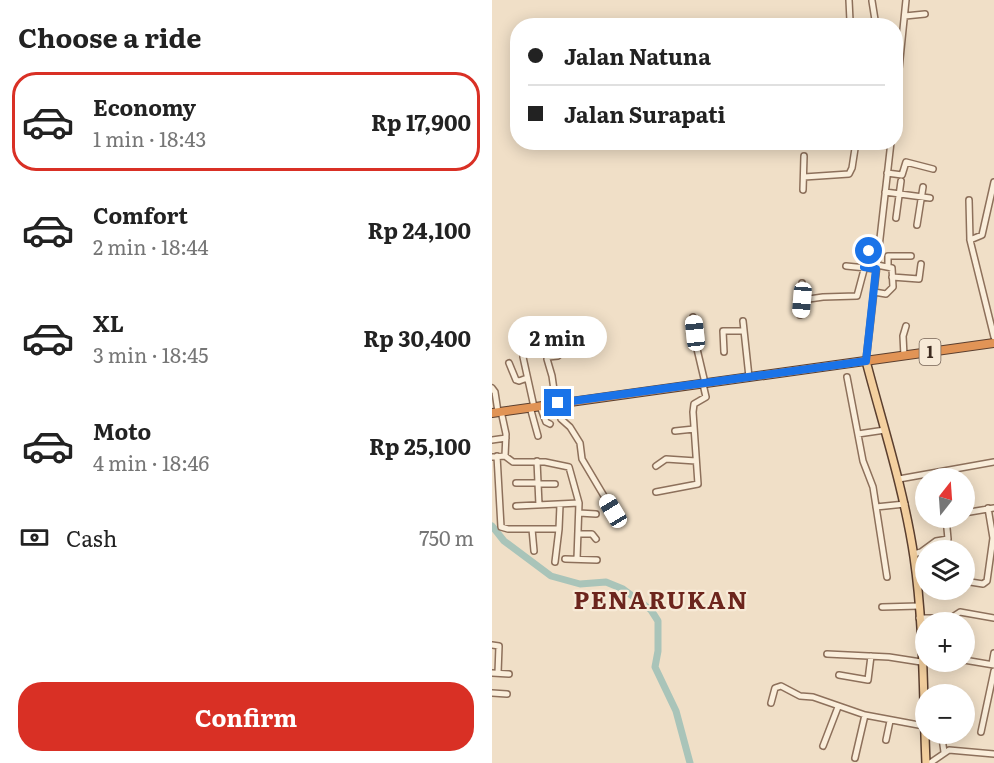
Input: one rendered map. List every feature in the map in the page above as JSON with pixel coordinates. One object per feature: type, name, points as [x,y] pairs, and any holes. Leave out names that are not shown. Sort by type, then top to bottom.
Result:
[{"type":"highway","name":"1","points":[[497,412],[994,343]]},
{"type":"main road","points":[[866,361],[899,479],[915,562]]},
{"type":"main road","points":[[919,600],[919,612]]},
{"type":"main road","points":[[926,744],[928,763]]},
{"type":"street","points":[[849,0],[850,18]]},
{"type":"street","points":[[903,26],[906,0]]},
{"type":"street","points":[[872,1],[875,18]]},
{"type":"street","points":[[905,15],[925,14]]},
{"type":"street","points":[[804,177],[849,174],[855,150]]},
{"type":"street","points":[[866,361],[890,150]]},
{"type":"street","points":[[803,190],[804,156]]},
{"type":"street","points":[[887,173],[902,176],[906,162],[933,169]]},
{"type":"street","points":[[896,218],[901,181]]},
{"type":"street","points":[[970,240],[980,237],[983,233],[994,182]]},
{"type":"street","points":[[917,225],[923,187]]},
{"type":"street","points":[[885,192],[930,198]]},
{"type":"street","points":[[969,200],[970,240],[994,337]]},
{"type":"street","points":[[802,300],[823,297],[856,297],[869,251],[879,249]]},
{"type":"street","points":[[888,266],[888,256],[911,256]]},
{"type":"street","points":[[892,277],[919,279],[921,264]]},
{"type":"street","points":[[846,266],[888,266],[893,269],[893,287],[889,292],[883,294],[874,292]]},
{"type":"street","points":[[800,315],[802,284]]},
{"type":"street","points":[[656,492],[696,486],[699,482],[694,406],[706,397],[693,317]]},
{"type":"street","points":[[743,321],[749,377]]},
{"type":"street","points":[[568,325],[560,354],[547,359],[557,404],[561,419],[570,427],[580,443],[582,459],[620,523]]},
{"type":"street","points":[[904,356],[903,336],[906,326]]},
{"type":"street","points":[[724,352],[723,331],[744,331]]},
{"type":"street","points":[[525,332],[522,357],[534,407],[538,436]]},
{"type":"street","points":[[509,363],[516,380],[527,378]]},
{"type":"street","points":[[847,377],[863,461],[873,487],[887,577]]},
{"type":"street","points":[[492,388],[495,392],[497,412],[506,438],[506,456]]},
{"type":"street","points":[[534,407],[550,424]]},
{"type":"street","points":[[675,431],[694,429]]},
{"type":"street","points":[[858,434],[885,430]]},
{"type":"street","points":[[492,440],[506,438]]},
{"type":"street","points":[[559,529],[501,527],[495,457],[506,456],[513,462],[537,462],[569,467],[579,503],[577,559]]},
{"type":"street","points":[[657,466],[666,459],[696,461]]},
{"type":"street","points":[[537,462],[539,505]]},
{"type":"street","points":[[899,479],[994,462]]},
{"type":"street","points":[[516,483],[555,484]]},
{"type":"street","points":[[516,506],[579,503]]},
{"type":"street","points":[[876,507],[905,504]]},
{"type":"street","points":[[555,562],[560,505]]},
{"type":"street","points":[[975,511],[991,508],[993,542],[986,583],[975,582]]},
{"type":"street","points":[[579,513],[596,514]]},
{"type":"street","points":[[914,554],[921,552],[936,541],[948,539],[947,528]]},
{"type":"street","points":[[532,529],[534,550]]},
{"type":"street","points":[[578,534],[592,534],[596,539]]},
{"type":"street","points":[[565,559],[597,560]]},
{"type":"street","points":[[882,607],[919,606]]},
{"type":"street","points":[[975,615],[994,618]]},
{"type":"street","points":[[492,645],[499,646],[495,673],[509,674]]},
{"type":"street","points":[[826,654],[915,657]]},
{"type":"street","points":[[975,662],[993,665],[994,654]]},
{"type":"street","points":[[839,675],[868,680],[871,656]]},
{"type":"street","points":[[981,732],[994,671]]},
{"type":"street","points":[[771,703],[775,688],[779,686],[798,695],[813,697],[865,716],[915,725]]},
{"type":"street","points":[[492,693],[507,694]]},
{"type":"street","points":[[823,746],[838,707]]},
{"type":"street","points":[[855,758],[865,716]]},
{"type":"street","points":[[886,740],[890,721]]},
{"type":"street","points":[[943,744],[944,753]]},
{"type":"street","points":[[928,763],[953,750],[994,754]]},
{"type":"waterway","points":[[492,526],[504,541],[551,576],[580,584],[606,582],[623,589],[651,610],[658,621],[658,651],[655,667],[676,711],[690,763]]},
{"type":"district","name":"PENARUKAN","points":[[661,601]]},
{"type":"route","points":[[558,403],[866,361],[876,269],[864,267],[869,251]]}]
